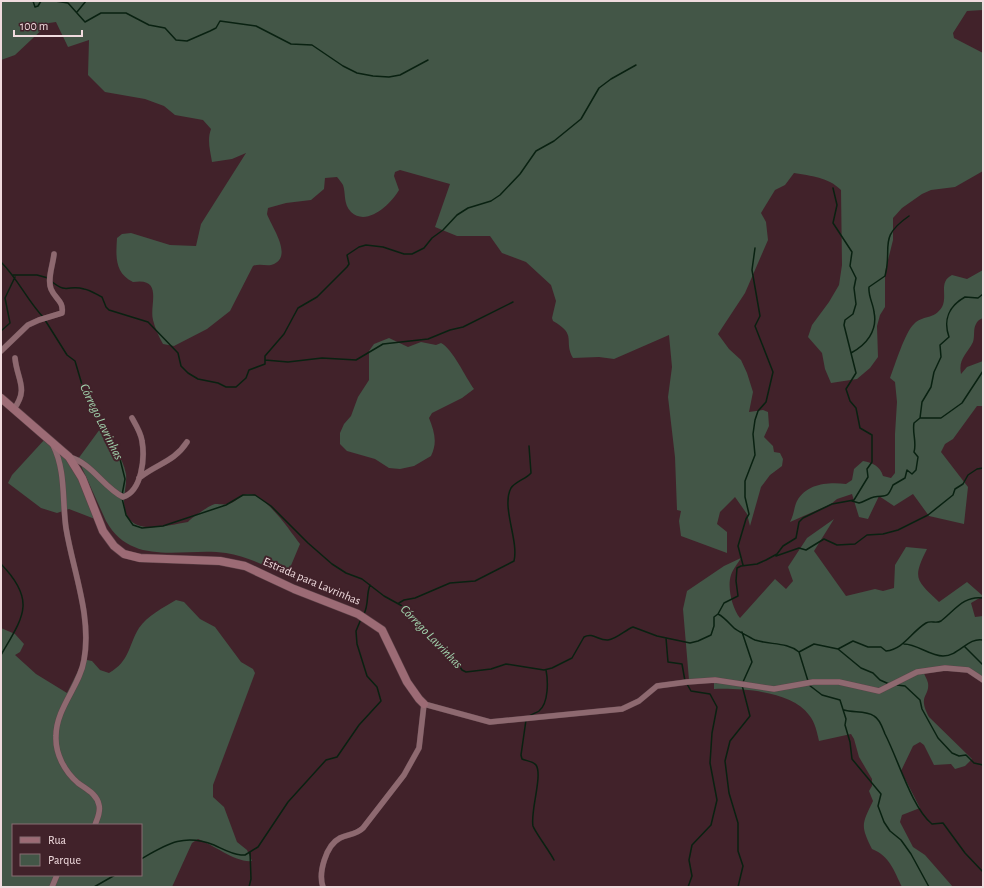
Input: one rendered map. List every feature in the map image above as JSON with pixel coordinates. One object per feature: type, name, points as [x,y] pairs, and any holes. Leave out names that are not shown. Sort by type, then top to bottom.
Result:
[{"type":"street","points":[[1,351],[28,325],[62,313],[61,302],[50,287],[54,254]]},
{"type":"street","points":[[14,409],[21,399],[23,390],[17,371],[15,358]]},
{"type":"street","name":"Estrada para Lavrinhas","points":[[1,398],[70,457],[82,478],[103,532],[114,546],[124,554],[140,558],[220,561],[245,566],[294,589],[358,614],[382,630],[407,682],[424,704]]},
{"type":"street","points":[[70,457],[81,461],[123,497],[132,491],[139,478],[142,462],[142,441],[132,418]]},
{"type":"street","points":[[51,441],[61,467],[67,531],[86,631],[83,665],[57,727],[56,744],[63,765],[70,775],[97,799],[99,812],[95,824]]},
{"type":"street","points":[[139,478],[156,466],[174,458],[187,442]]},
{"type":"street","points":[[323,887],[322,881],[325,860],[331,845],[339,838],[355,834],[363,828],[404,774],[419,748],[424,704],[490,722],[622,709],[639,701],[657,686],[687,682],[715,680],[774,689],[813,682],[839,682],[879,691],[917,672],[945,668],[968,670],[983,680]]},
{"type":"street","points":[[52,887],[57,876]]},
{"type":"green space","points":[[1,1],[983,1],[983,10],[967,11],[953,33],[954,38],[983,53],[983,171],[955,187],[931,190],[922,194],[902,208],[893,218],[893,240],[885,272],[885,307],[880,315],[877,326],[878,357],[870,368],[857,379],[831,383],[825,369],[822,353],[808,337],[812,325],[829,302],[839,285],[842,265],[841,190],[831,182],[813,176],[794,173],[785,185],[775,190],[761,213],[766,222],[768,240],[745,293],[718,334],[729,349],[741,360],[747,373],[753,392],[749,412],[763,410],[768,412],[769,426],[764,437],[773,446],[774,452],[780,453],[783,459],[782,466],[770,475],[761,487],[750,526],[747,514],[735,497],[720,512],[717,524],[727,532],[727,553],[681,536],[679,521],[681,511],[677,510],[675,457],[668,397],[672,367],[669,335],[614,359],[599,357],[573,358],[570,352],[568,334],[561,326],[553,321],[552,318],[556,301],[551,285],[526,262],[502,253],[490,236],[457,236],[435,227],[450,184],[400,170],[395,172],[394,176],[399,190],[395,196],[378,212],[364,217],[357,216],[348,209],[343,185],[337,177],[325,178],[324,189],[311,200],[286,203],[268,208],[267,214],[281,247],[279,260],[272,265],[253,266],[230,311],[207,329],[174,346],[163,344],[153,320],[152,288],[149,284],[143,282],[133,282],[122,274],[119,269],[116,251],[117,238],[122,234],[131,233],[170,245],[196,246],[201,224],[246,153],[232,159],[212,162],[209,141],[211,129],[203,120],[175,115],[164,106],[145,99],[105,92],[88,75],[89,40],[68,47],[56,22],[49,23],[15,55],[1,60]]},
{"type":"green space","points":[[983,270],[983,318],[978,321],[975,326],[973,342],[962,360],[960,369],[961,374],[967,367],[983,361],[983,406],[977,406],[953,439],[945,444],[941,452],[968,487],[964,524],[929,516],[913,494],[894,506],[879,496],[868,519],[859,517],[852,494],[837,499],[831,504],[790,522],[797,501],[806,490],[819,485],[833,483],[846,484],[852,480],[854,469],[863,461],[876,466],[883,476],[891,478],[895,473],[897,402],[895,382],[890,378],[907,334],[917,321],[932,316],[942,307],[944,303],[944,285],[948,278],[952,275],[967,279]]},
{"type":"green space","points":[[389,338],[408,347],[421,342],[436,345],[441,343],[450,351],[474,389],[462,398],[432,413],[429,418],[434,432],[435,441],[431,456],[414,466],[400,469],[389,468],[375,459],[347,451],[340,444],[340,433],[344,424],[351,416],[358,397],[369,380],[369,351],[374,344]]},
{"type":"green space","points":[[100,429],[116,450],[122,461],[126,474],[124,502],[126,513],[131,521],[138,525],[147,527],[168,526],[188,522],[215,504],[231,503],[247,494],[254,495],[269,506],[284,522],[300,544],[287,575],[234,554],[210,552],[176,553],[144,550],[130,545],[117,536],[106,521],[78,459]]},
{"type":"green space","points":[[45,439],[72,463],[95,519],[69,509],[57,513],[41,508],[8,483],[12,475]]},
{"type":"green space","points":[[834,519],[814,551],[846,596],[875,589],[883,591],[894,588],[895,565],[906,547],[927,549],[919,567],[919,578],[925,589],[939,602],[967,582],[983,596],[971,603],[975,617],[983,616],[983,679],[977,674],[963,667],[947,666],[923,671],[928,683],[924,704],[929,717],[972,759],[965,766],[955,769],[951,764],[934,765],[924,745],[920,742],[913,746],[901,771],[920,808],[902,815],[900,822],[913,847],[925,855],[953,887],[902,887],[891,865],[883,856],[872,849],[864,829],[864,825],[873,801],[869,791],[872,786],[872,779],[859,757],[851,734],[819,741],[816,727],[809,715],[801,707],[791,701],[779,696],[751,690],[714,689],[714,680],[689,680],[683,609],[687,591],[724,566],[741,558],[734,568],[730,580],[730,591],[733,603],[740,618],[775,579],[786,589],[793,581],[788,567],[807,538]]},
{"type":"green space","points":[[176,600],[184,602],[200,619],[215,627],[241,662],[253,669],[255,673],[213,785],[213,797],[224,807],[237,842],[247,850],[252,861],[239,859],[198,839],[192,843],[172,887],[1,887],[1,628],[15,634],[24,644],[20,652],[15,655],[36,674],[67,693],[82,663],[87,660],[92,661],[100,670],[109,673],[116,668],[128,653],[139,628],[156,612]]},
{"type":"waterway","points":[[33,1],[35,7],[38,6],[41,1]]},
{"type":"waterway","points":[[55,1],[68,3],[85,22],[101,13],[126,13],[149,25],[165,28],[176,40],[187,41],[216,28],[220,21],[256,26],[291,44],[312,45],[343,66],[357,73],[373,76],[389,77],[400,75],[428,60]]},
{"type":"waterway","points":[[77,12],[86,1]]},
{"type":"waterway","points":[[51,281],[61,287],[79,288],[91,291],[102,297],[106,307],[109,310],[148,322],[178,353],[181,366],[188,373],[198,379],[218,383],[226,387],[236,387],[246,378],[249,370],[265,364],[265,356],[284,334],[298,308],[317,297],[347,267],[349,264],[347,255],[359,247],[366,245],[383,247],[404,254],[412,254],[424,248],[432,238],[443,230],[457,215],[468,208],[491,201],[500,195],[520,174],[536,151],[554,141],[581,119],[599,88],[611,79],[636,65]]},
{"type":"waterway","name":"Córrego Lavrinhas","points":[[122,498],[126,515],[133,525],[142,528],[163,526],[226,505],[243,495],[255,495],[271,506],[308,543],[332,564],[346,573],[362,579],[384,596],[404,607],[425,628],[435,642],[455,659],[462,670],[466,672],[491,669],[506,664],[544,670],[552,668],[572,658],[584,637],[593,636],[608,640],[615,638],[633,627],[657,636],[690,643],[698,641],[711,635],[714,626],[714,617],[718,614],[724,603],[738,596],[736,581],[737,568],[757,564],[777,554],[783,546],[796,538],[799,522],[803,518],[832,504],[854,500],[868,477],[867,469],[872,462],[872,435],[860,428],[856,408],[850,401],[846,389],[856,373],[844,325],[845,320],[853,314],[856,304],[854,288],[856,278],[850,266],[852,252],[833,223],[837,205],[833,188]]},
{"type":"waterway","points":[[851,353],[866,342],[870,337],[875,319],[869,287],[885,276],[889,237],[899,224],[909,216]]},
{"type":"waterway","points":[[743,565],[738,546],[746,519],[749,514],[745,497],[745,481],[755,455],[753,434],[755,420],[758,411],[766,402],[773,372],[755,326],[760,316],[752,270],[755,248]]},
{"type":"waterway","name":"Córrego Lavrinhas","points":[[1,262],[43,317]]},
{"type":"waterway","points":[[13,275],[37,275],[48,278]]},
{"type":"waterway","points":[[1,331],[10,323],[5,298],[15,277]]},
{"type":"waterway","points":[[920,418],[922,402],[931,387],[934,372],[941,357],[940,345],[949,337],[947,331],[947,319],[951,309],[965,297],[978,298],[983,294]]},
{"type":"waterway","points":[[265,360],[288,362],[322,358],[356,360],[383,344],[428,339],[450,330],[463,327],[513,302]]},
{"type":"waterway","name":"Córrego Lavrinhas","points":[[45,320],[67,355],[75,361],[83,388],[119,455],[125,479],[122,495]]},
{"type":"waterway","points":[[852,501],[859,503],[872,498],[886,496],[893,485],[905,478],[907,470],[912,474],[916,470],[918,457],[914,452],[914,423],[920,418],[941,418],[962,403],[983,371]]},
{"type":"waterway","points":[[399,603],[450,583],[475,581],[514,561],[515,553],[509,514],[508,496],[511,488],[531,473],[529,446]]},
{"type":"waterway","points":[[776,556],[799,548],[806,550],[824,539],[837,545],[855,544],[867,535],[883,534],[898,530],[928,515],[953,495],[955,489],[963,484],[968,475],[977,469],[983,468]]},
{"type":"waterway","points":[[1,564],[19,588],[23,599],[23,609],[20,619],[1,655]]},
{"type":"waterway","points":[[364,614],[370,585]]},
{"type":"waterway","name":"Córrego Lavrinhas","points":[[799,652],[814,644],[838,649],[853,641],[868,647],[881,647],[886,651],[892,650],[903,644],[926,623],[941,621],[965,601],[983,598]]},
{"type":"waterway","name":"Córrego Lavrinhas","points":[[718,614],[735,629],[755,640],[784,645],[799,652]]},
{"type":"waterway","points":[[142,858],[168,845],[185,840],[203,842],[241,855],[245,855],[258,847],[288,802],[326,760],[337,757],[359,725],[381,701],[377,687],[367,676],[357,644],[356,631],[361,619]]},
{"type":"waterway","points":[[742,632],[752,662],[743,682]]},
{"type":"waterway","points":[[666,638],[668,662],[682,664],[685,681]]},
{"type":"waterway","name":"Córrego Lavrinhas","points":[[904,644],[943,656],[954,653],[973,641],[983,640]]},
{"type":"waterway","points":[[965,647],[983,665]]},
{"type":"waterway","points":[[838,649],[861,668],[873,673],[880,680],[889,684]]},
{"type":"waterway","points":[[799,652],[808,681]]},
{"type":"waterway","points":[[528,717],[539,711],[545,703],[547,685],[546,670]]},
{"type":"waterway","points":[[687,684],[691,691],[710,694],[717,707],[712,733],[710,763],[717,800],[711,825],[692,845],[689,860],[692,876],[688,887]]},
{"type":"waterway","points":[[738,887],[743,866],[738,851],[738,823],[729,793],[725,761],[730,741],[750,716],[742,685]]},
{"type":"waterway","points":[[809,685],[822,695],[840,700],[846,719],[845,725],[850,742],[852,759],[881,794],[878,806],[884,822],[890,831],[901,840],[911,854],[929,887]]},
{"type":"waterway","points":[[897,685],[905,686],[920,700],[922,709],[938,738],[952,753],[959,756],[966,755],[974,763],[983,765]]},
{"type":"waterway","points":[[844,710],[871,714],[878,719],[918,807],[932,824],[943,823],[965,853],[983,872]]},
{"type":"waterway","points":[[526,720],[521,755],[522,759],[535,764],[538,770],[533,812],[533,826],[554,860]]},
{"type":"waterway","points":[[249,887],[251,879],[250,852]]},
{"type":"waterway","points":[[94,887],[113,876]]}]
